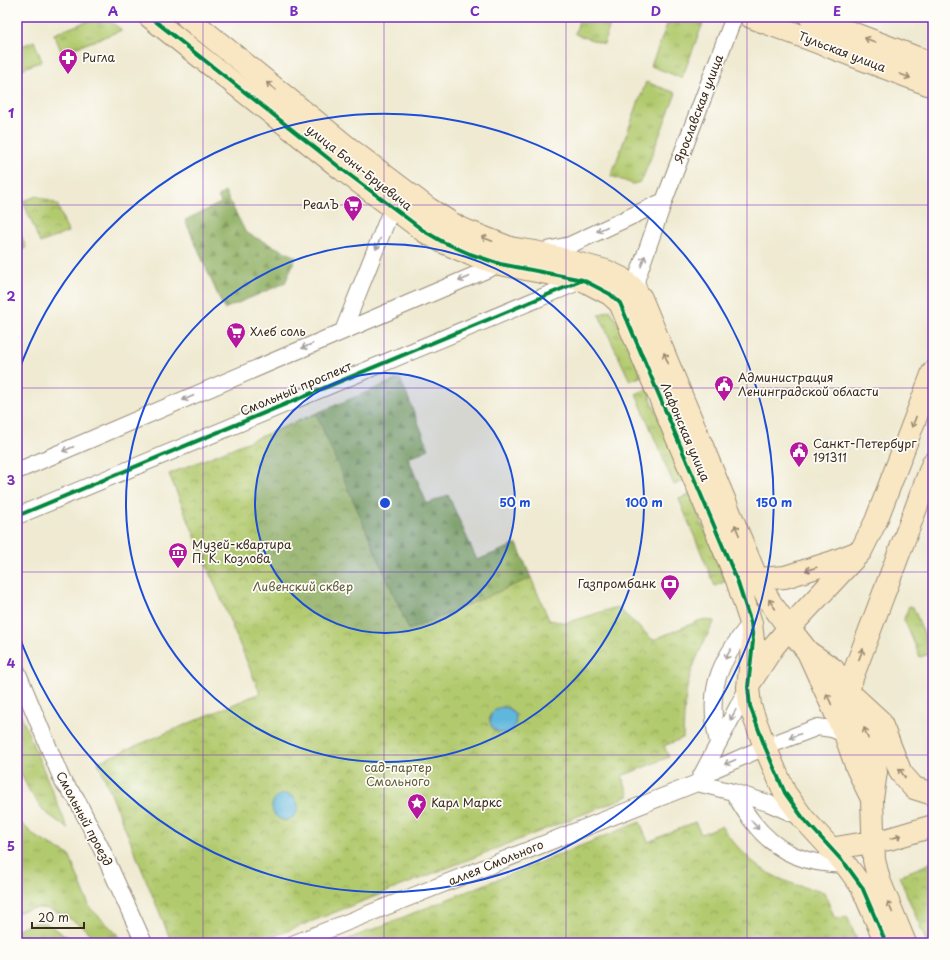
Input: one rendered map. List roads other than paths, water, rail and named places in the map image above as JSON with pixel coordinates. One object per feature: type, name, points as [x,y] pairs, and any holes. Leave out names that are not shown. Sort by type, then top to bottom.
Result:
[{"type":"street","name":"улица Бонч-Бруевича","points":[[150,17],[392,208],[443,242],[470,254],[500,264],[583,280]]},
{"type":"street","name":"Ярославская улица","points":[[641,298],[636,281],[664,202],[734,17]]},
{"type":"street","name":"Тульская улица","points":[[751,17],[933,86]]},
{"type":"street","name":"Тульская улица","points":[[810,17],[933,64]]},
{"type":"street","name":"улица Бонч-Бруевича","points":[[196,21],[307,115],[429,209],[459,228],[510,248],[535,252],[606,271]]},
{"type":"street","points":[[17,471],[500,264],[535,252],[570,245],[664,202]]},
{"type":"street","points":[[343,331],[392,208]]},
{"type":"street","name":"Лафонская улица","points":[[606,271],[621,278],[631,286],[641,298],[757,579],[770,602],[808,652]]},
{"type":"street","name":"Лафонская улица","points":[[583,280],[610,294],[620,303],[734,573],[749,616],[753,641],[748,687],[750,706],[785,793],[803,818],[846,865]]},
{"type":"street","name":"Смольный проспект","points":[[17,516],[583,280]]},
{"type":"street","points":[[803,818],[768,803],[734,792],[697,783],[748,687],[773,647],[861,551],[876,521],[933,372]]},
{"type":"street","points":[[848,691],[933,463]]},
{"type":"street","points":[[757,579],[785,577],[833,562],[861,551]]},
{"type":"street","points":[[718,743],[714,723],[713,703],[716,683],[724,661],[749,616]]},
{"type":"street","points":[[808,652],[833,669],[848,691],[866,730],[876,772],[872,799],[873,851],[879,880],[905,943]]},
{"type":"street","points":[[808,652],[845,734],[857,768],[872,799]]},
{"type":"street","name":"Смольный проезд","points":[[17,671],[62,782],[76,798],[102,850],[144,943]]},
{"type":"street","points":[[848,691],[880,721],[901,773],[914,788],[933,794]]},
{"type":"street","name":"аллея Смольного","points":[[295,943],[697,783],[715,769],[766,747],[818,728],[832,729],[845,734]]},
{"type":"street","points":[[734,792],[752,821],[769,841],[790,854],[811,861],[846,865],[862,886],[886,943]]},
{"type":"street","points":[[830,849],[873,851],[889,839],[933,826]]},
{"type":"water","points":[[503,707],[513,710],[516,720],[513,730],[503,733],[493,730],[490,720],[493,710]]},
{"type":"water","points":[[285,794],[295,797],[298,807],[295,817],[285,820],[275,817],[272,807],[275,797]]},
{"type":"place","name":"Ригла","points":[[68,75]]},
{"type":"place","name":"РеалЪ","points":[[353,222]]},
{"type":"place","name":"Хлеб соль","points":[[236,349]]},
{"type":"place","name":"Администрация Ленинградской области","points":[[724,402]]},
{"type":"place","name":"Санкт-Петербург 191311","points":[[799,468]]},
{"type":"place","name":"Музей-квартира П. К. Козлова","points":[[178,569]]},
{"type":"place","name":"Газпромбанк","points":[[670,601]]},
{"type":"place","name":"Карл Маркс","points":[[417,820]]},
{"type":"park label","name":"Ливенский сквер","points":[[303,587]]},
{"type":"park label","name":"сад-партер Смольного","points":[[398,775]]}]
